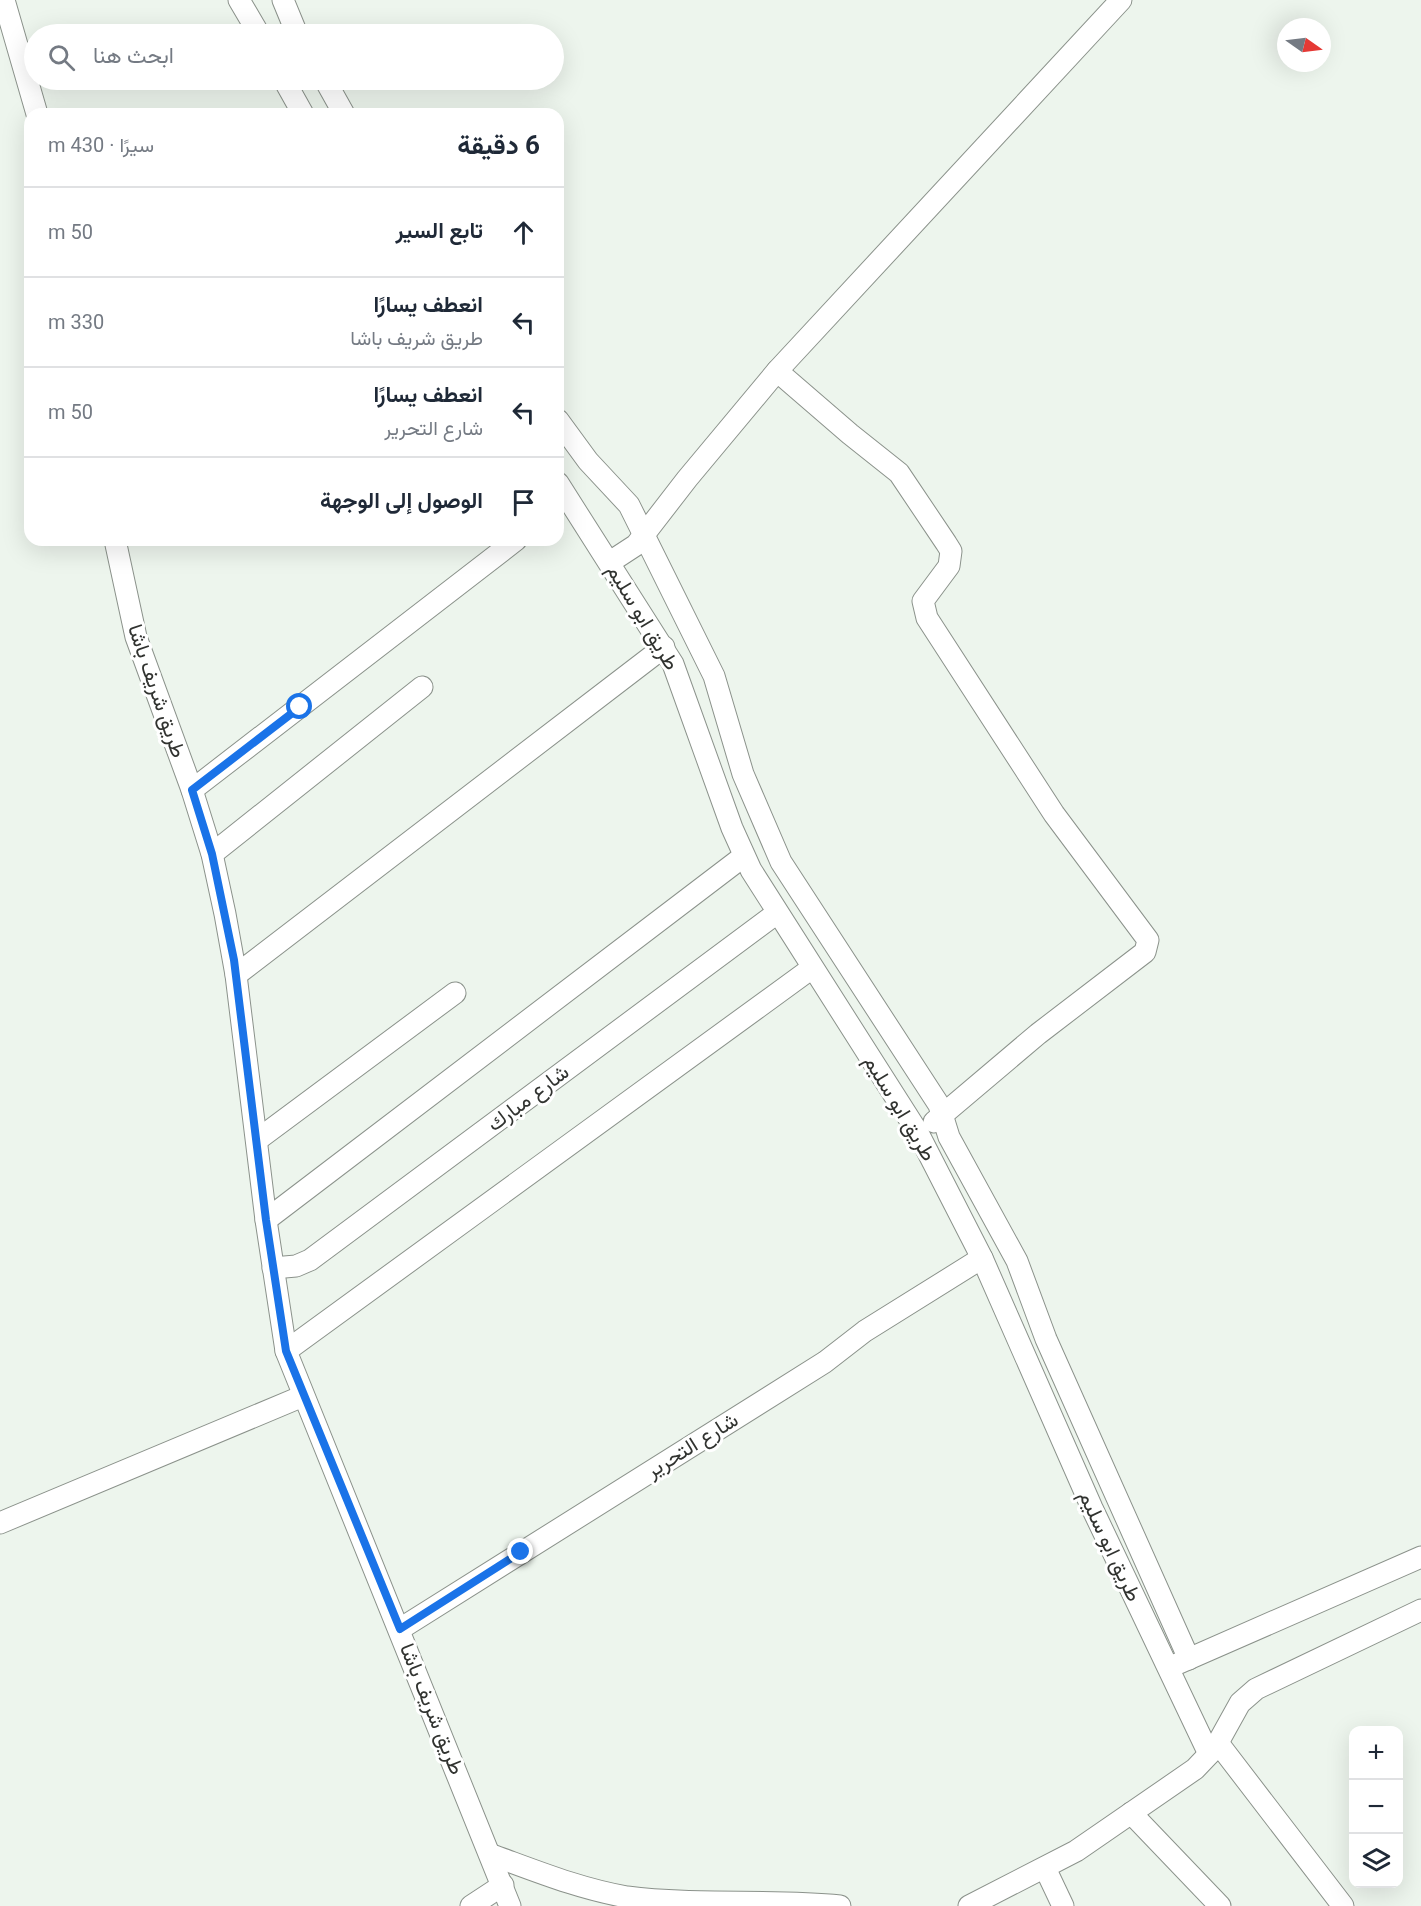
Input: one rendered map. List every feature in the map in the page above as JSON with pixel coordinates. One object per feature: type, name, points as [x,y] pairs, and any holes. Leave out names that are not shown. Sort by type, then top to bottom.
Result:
[{"type":"street","points":[[4,0],[24,64]]},
{"type":"street","points":[[13,0],[18,20],[15,32]]},
{"type":"street","points":[[239,0],[253,24]]},
{"type":"street","points":[[283,0],[293,24]]},
{"type":"street","points":[[610,562],[628,553],[777,371],[1121,0]]},
{"type":"street","points":[[31,90],[36,108]]},
{"type":"street","points":[[290,90],[300,108]]},
{"type":"street","points":[[331,90],[341,108]]},
{"type":"street","points":[[777,371],[850,435],[899,472],[946,543],[951,558],[949,566],[923,601],[927,618],[1054,814],[1148,940],[1145,952],[954,1103],[943,1117],[917,1131]]},
{"type":"street","name":"طريق ابو سليم","points":[[564,428],[588,462],[629,505],[710,667],[743,774],[781,862],[936,1100],[949,1137],[1017,1261],[1046,1339],[1189,1659]]},
{"type":"street","name":"طريق ابو سليم","points":[[564,499],[610,562],[664,647],[681,683],[744,856],[777,913],[917,1131],[982,1258],[1092,1508],[1168,1668],[1214,1749],[1343,1906]]},
{"type":"street","name":"طريق شريف باشا","points":[[116,546],[129,608],[145,665],[192,790],[212,854],[236,975],[266,1220],[286,1351],[492,1855],[510,1906]]},
{"type":"street","points":[[192,790],[508,546]]},
{"type":"street","points":[[236,975],[664,647]]},
{"type":"street","points":[[212,854],[422,687]]},
{"type":"street","points":[[266,1220],[744,856]]},
{"type":"street","name":"شارع مبارك","points":[[273,1268],[296,1266],[310,1260],[777,913]]},
{"type":"street","points":[[286,1351],[812,968]]},
{"type":"street","points":[[257,1140],[454,993]]},
{"type":"street","name":"شارع التحرير","points":[[400,1629],[814,1368],[866,1331],[982,1258]]},
{"type":"street","points":[[0,1523],[303,1396]]},
{"type":"street","points":[[1168,1668],[1421,1557]]},
{"type":"street","points":[[977,1904],[1098,1837],[1195,1769],[1214,1749],[1240,1703],[1256,1689],[1421,1610]]},
{"type":"street","points":[[1131,1813],[1220,1906]]},
{"type":"street","points":[[492,1855],[583,1886],[627,1897],[660,1901],[840,1906]]},
{"type":"street","points":[[1045,1868],[1063,1906]]},
{"type":"street","points":[[471,1906],[503,1884]]},
{"type":"route","points":[[300,707],[192,790],[212,854],[234,960],[266,1220],[283,1340],[288,1360],[400,1629],[521,1552]]}]
